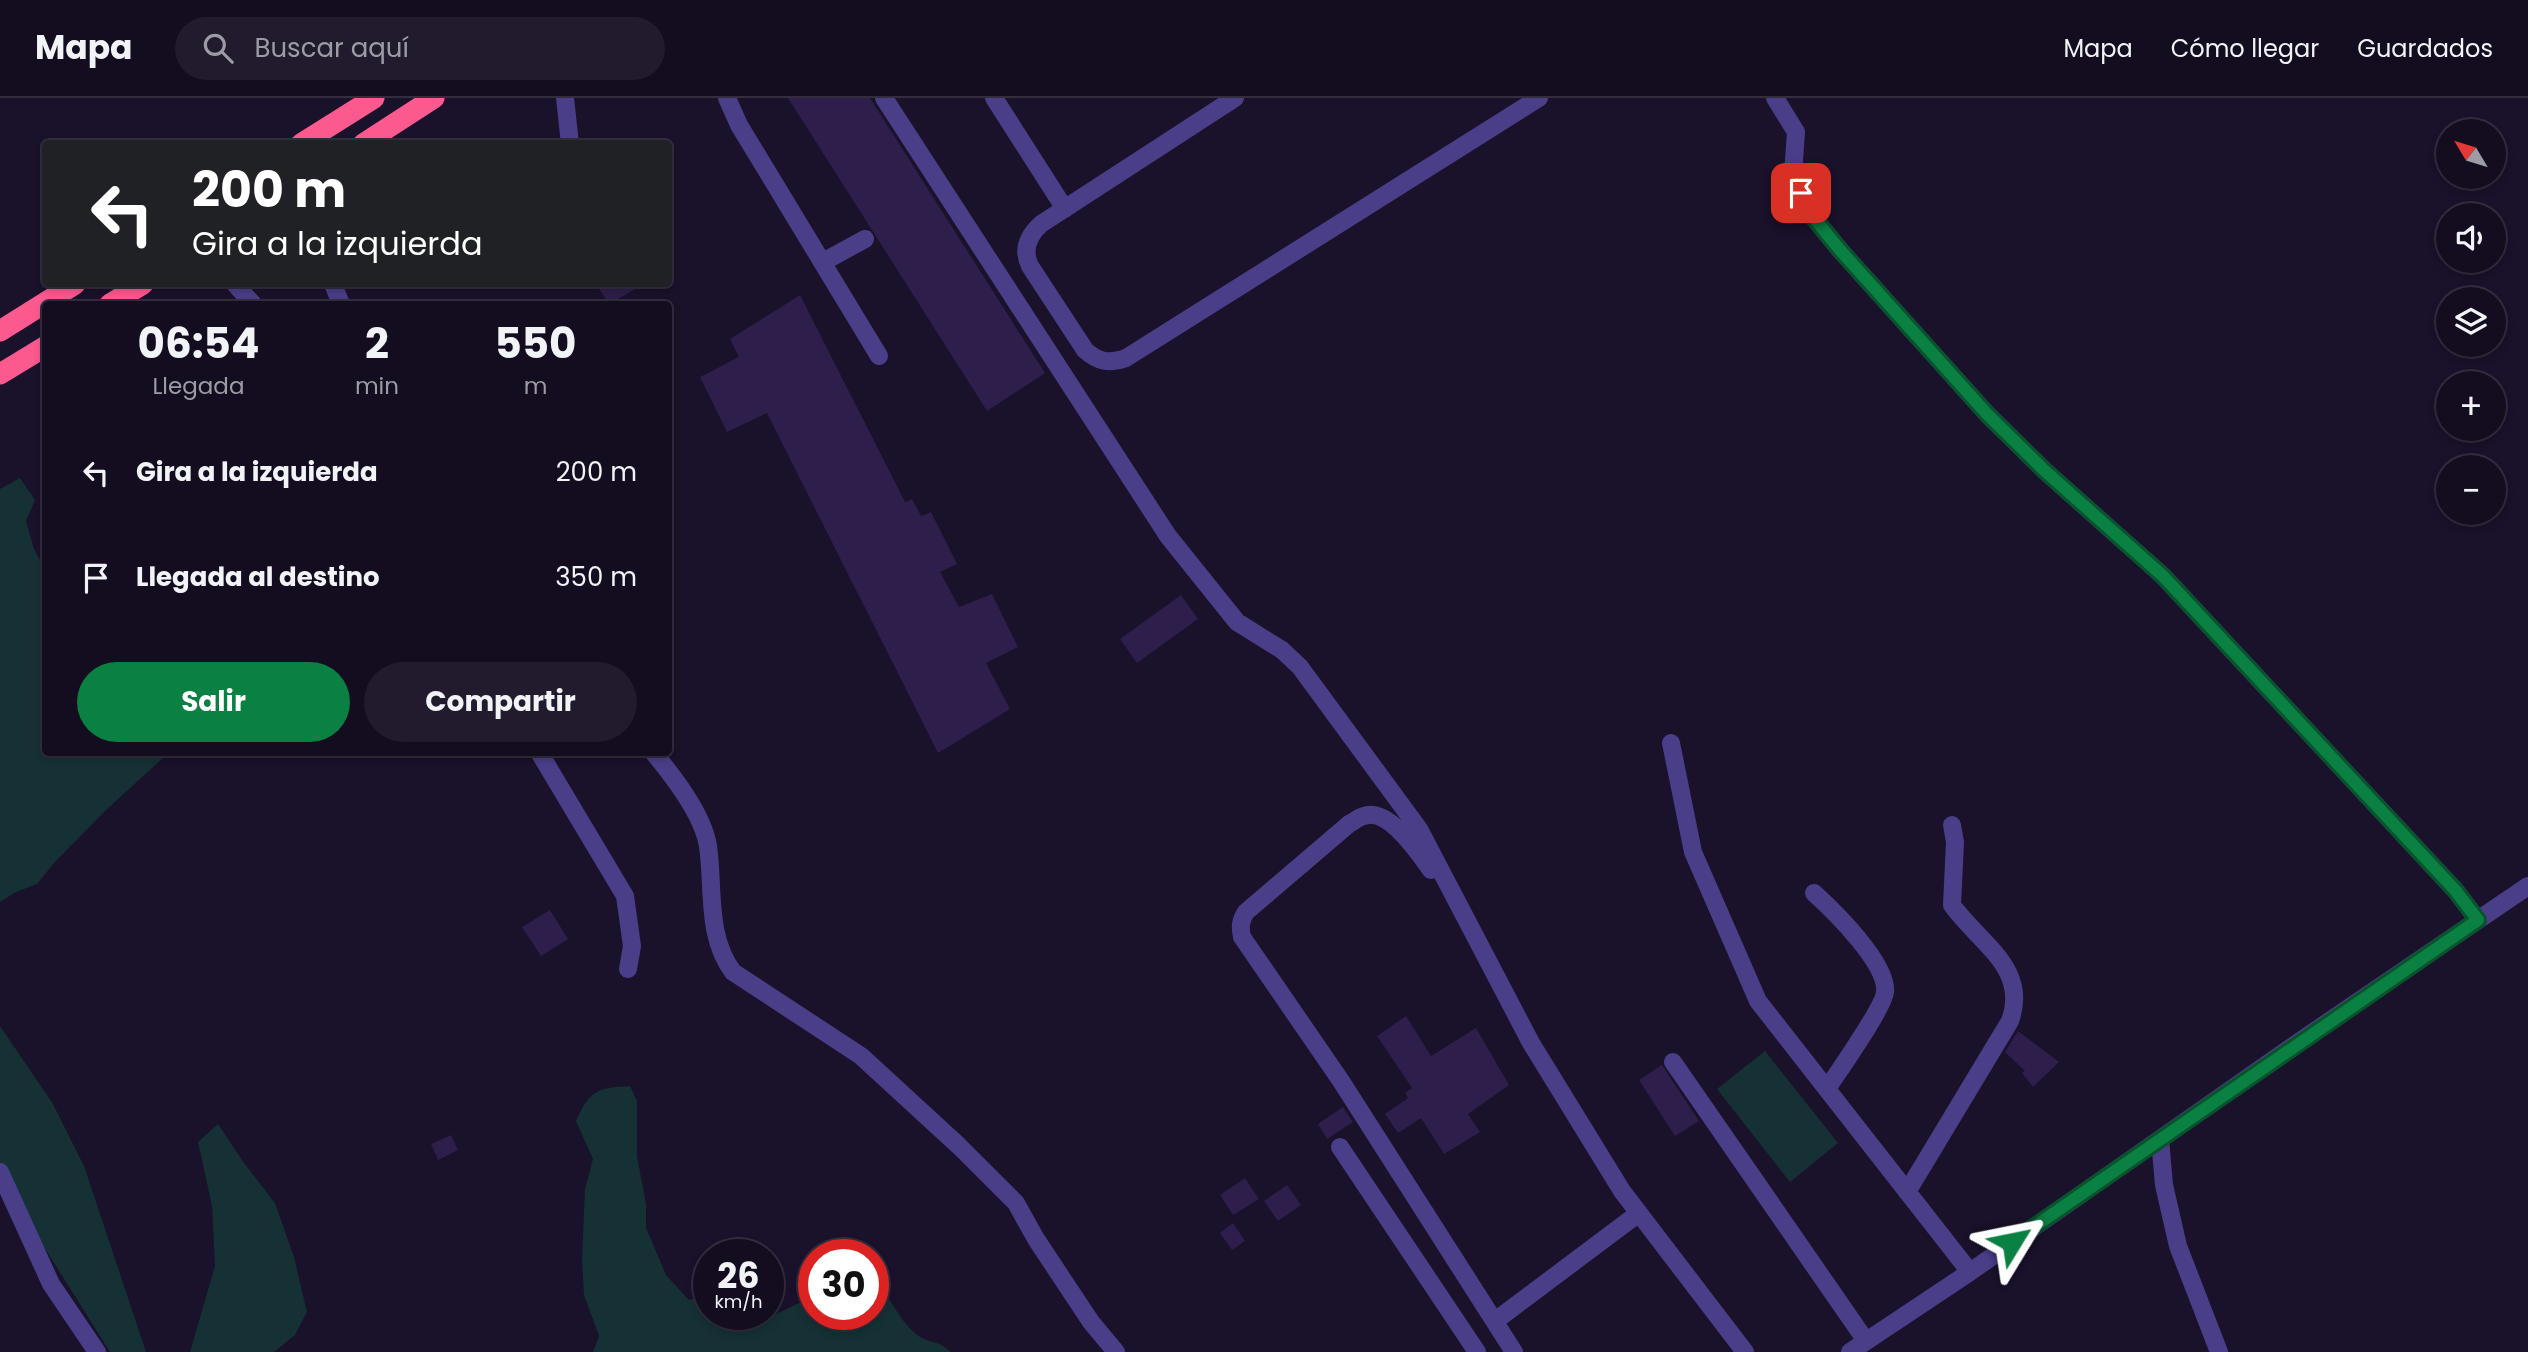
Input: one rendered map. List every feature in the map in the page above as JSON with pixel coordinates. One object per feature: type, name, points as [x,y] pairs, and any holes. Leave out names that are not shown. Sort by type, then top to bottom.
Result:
[{"type":"highway","points":[[307,140],[374,98]]},
{"type":"highway","points":[[369,140],[434,98]]},
{"type":"highway","points":[[48,301],[70,287]]},
{"type":"highway","points":[[115,301],[138,287]]},
{"type":"highway","points":[[0,331],[42,305]]},
{"type":"highway","points":[[0,374],[42,348]]},
{"type":"street","points":[[565,98],[570,140]]},
{"type":"street","points":[[727,98],[739,125],[879,356]]},
{"type":"street","points":[[884,98],[1168,536],[1237,622],[1282,650],[1300,667],[1419,829],[1531,1043],[1622,1191],[1745,1352]]},
{"type":"street","points":[[994,98],[1065,209]]},
{"type":"street","points":[[1235,98],[1065,209],[1033,232],[1027,241],[1026,259],[1085,350],[1100,361],[1116,362],[1539,98]]},
{"type":"street","points":[[1775,98],[1796,132],[1793,174],[1809,212],[1840,250],[1987,414],[2045,471],[2163,576],[2455,890],[2478,920]]},
{"type":"street","points":[[822,262],[865,239]]},
{"type":"street","points":[[237,287],[250,301]]},
{"type":"street","points":[[1671,743],[1693,852],[1758,1000],[1970,1272]]},
{"type":"street","points":[[541,756],[625,896],[632,946],[628,969]]},
{"type":"street","points":[[656,756],[679,784],[708,844],[715,928],[724,961],[733,972],[861,1056],[968,1155],[1016,1203],[1084,1312],[1116,1352]]},
{"type":"street","points":[[1462,911],[1407,838],[1379,816],[1365,815],[1349,824],[1246,912],[1241,919],[1240,928],[1242,937],[1340,1081],[1514,1352]]},
{"type":"street","points":[[1907,1192],[2010,1021],[2016,1003],[2007,968],[1952,905],[1955,842],[1952,825]]},
{"type":"street","points":[[1850,1352],[2528,886]]},
{"type":"street","points":[[1814,893],[1854,935],[1878,967],[1885,992],[1877,1010],[1827,1089]]},
{"type":"street","points":[[1673,1062],[1866,1341]]},
{"type":"street","points":[[2160,1139],[2164,1185],[2178,1246],[2219,1352]]},
{"type":"street","points":[[1340,1147],[1477,1352]]},
{"type":"street","points":[[0,1172],[51,1284],[97,1352]]},
{"type":"street","points":[[1495,1321],[1639,1213]]},
{"type":"green space","points":[[20,478],[35,500],[26,521],[34,549],[42,564],[42,756],[164,757],[105,811],[37,884],[0,902],[0,489]]},
{"type":"green space","points":[[0,1026],[53,1104],[84,1166],[146,1352],[110,1352],[0,1177]]},
{"type":"green space","points":[[1765,1051],[1838,1143],[1790,1182],[1717,1089]]},
{"type":"green space","points":[[630,1086],[637,1101],[637,1156],[646,1204],[646,1228],[666,1275],[689,1300],[693,1299],[693,1330],[784,1330],[784,1310],[798,1303],[798,1330],[889,1330],[889,1300],[898,1314],[920,1337],[947,1348],[950,1352],[593,1352],[599,1336],[584,1295],[582,1260],[585,1189],[593,1159],[576,1121],[591,1097],[610,1088]]},
{"type":"green space","points":[[218,1124],[275,1203],[294,1257],[307,1312],[295,1335],[274,1352],[190,1352],[215,1266],[212,1206],[198,1142]]},
{"type":"building","points":[[788,98],[870,98],[1045,373],[987,411]]},
{"type":"building","points":[[598,287],[639,287],[614,301],[607,301]]},
{"type":"building","points":[[800,295],[905,502],[912,499],[921,516],[931,512],[957,564],[940,572],[959,607],[992,594],[1018,647],[986,663],[1010,709],[938,753],[767,413],[727,432],[700,377],[739,357],[730,339]]},
{"type":"building","points":[[1181,595],[1198,619],[1137,663],[1120,639]]},
{"type":"building","points":[[550,910],[568,939],[541,956],[522,927]]},
{"type":"building","points":[[1406,1016],[1431,1056],[1476,1028],[1509,1085],[1468,1114],[1480,1132],[1444,1154],[1421,1118],[1398,1133],[1385,1114],[1408,1098],[1405,1093],[1412,1088],[1377,1036]]},
{"type":"building","points":[[2018,1031],[2059,1062],[2033,1087],[2022,1073],[2025,1071],[2005,1052]]},
{"type":"building","points":[[1662,1065],[1699,1121],[1675,1136],[1639,1080]]},
{"type":"building","points":[[1343,1107],[1353,1122],[1327,1139],[1318,1124]]},
{"type":"building","points":[[451,1135],[458,1150],[438,1160],[431,1144]]},
{"type":"building","points":[[1245,1178],[1259,1199],[1233,1215],[1220,1195]]},
{"type":"building","points":[[1287,1185],[1301,1205],[1278,1221],[1264,1201]]},
{"type":"building","points":[[1233,1223],[1245,1241],[1232,1250],[1220,1233]]},
{"type":"route","points":[[1801,193],[1809,212],[1840,250],[1987,414],[2045,471],[2163,576],[2455,890],[2478,920],[2302,1039],[2012,1242]]}]
